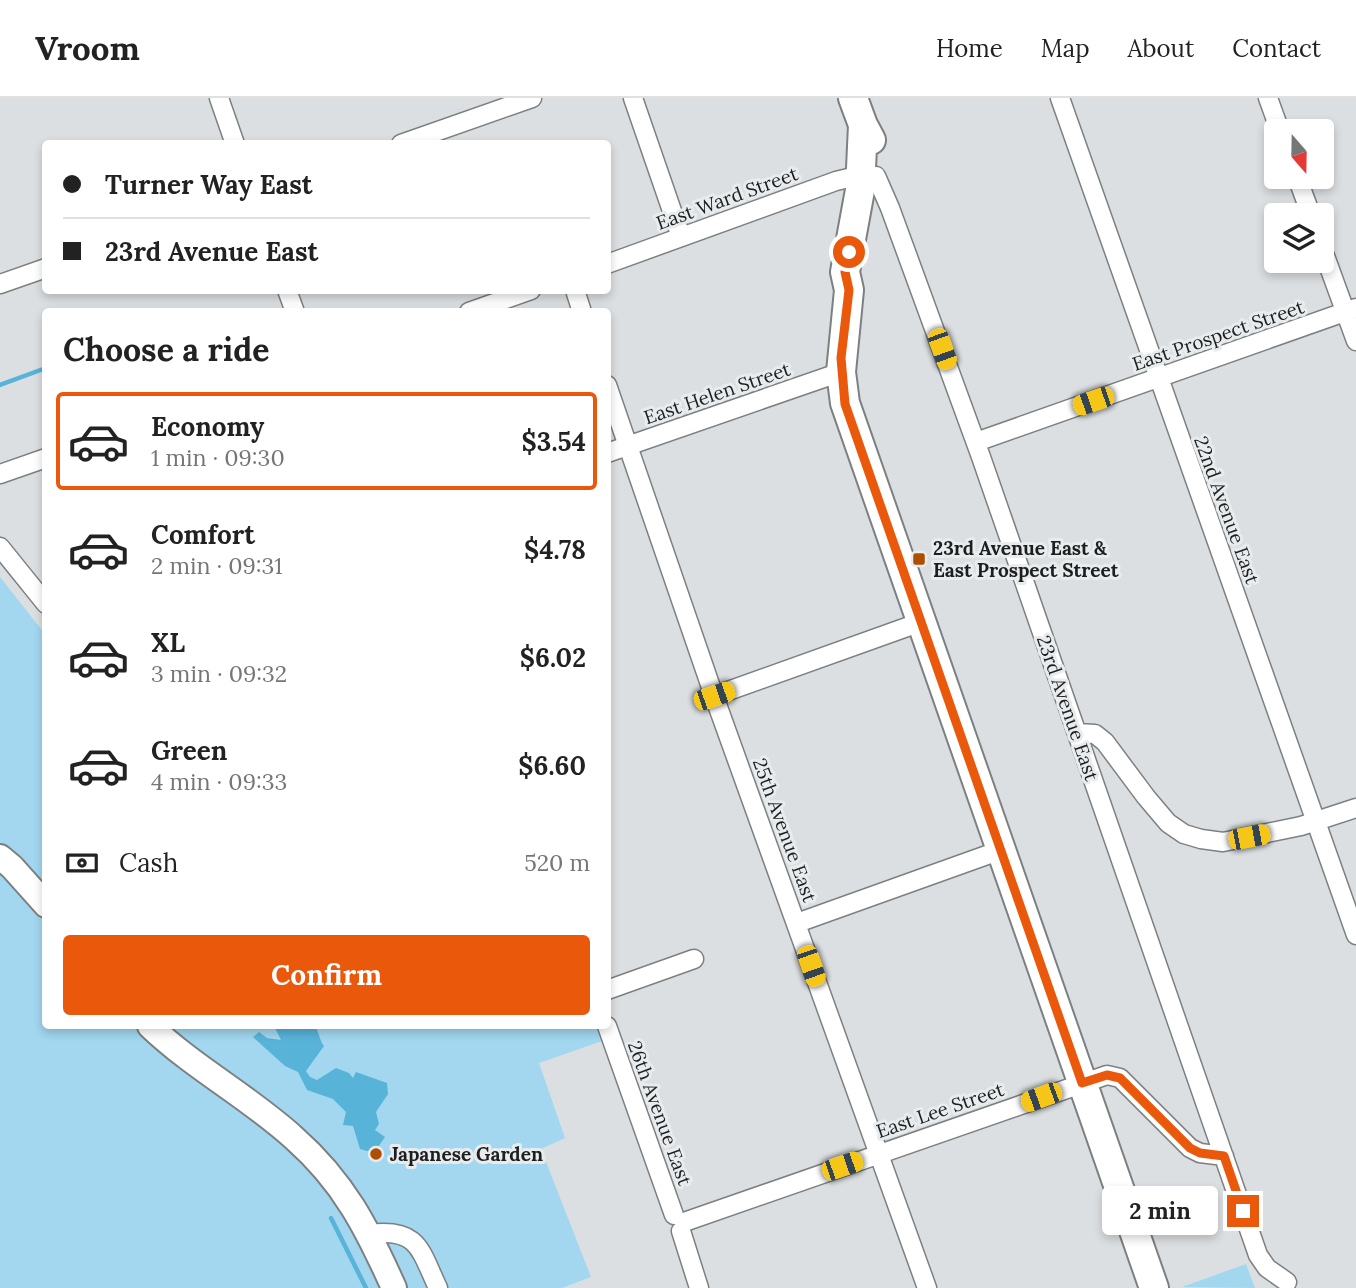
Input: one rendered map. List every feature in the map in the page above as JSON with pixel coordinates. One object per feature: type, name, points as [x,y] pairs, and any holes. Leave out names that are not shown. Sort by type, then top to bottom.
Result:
[{"type":"main road","name":"23rd Avenue East","points":[[853,98],[863,125],[860,148],[869,176]]},
{"type":"main road","points":[[869,176],[845,272],[849,290],[841,372],[845,404],[1154,1288]]},
{"type":"main road","points":[[0,857],[42,900]]},
{"type":"main road","points":[[154,1029],[294,1137],[340,1186],[370,1234],[394,1288]]},
{"type":"street","points":[[219,98],[234,140]]},
{"type":"street","points":[[412,140],[532,98]]},
{"type":"street","points":[[633,98],[681,237]]},
{"type":"street","name":"22nd Avenue East","points":[[1060,98],[1356,935]]},
{"type":"street","points":[[1268,98],[1276,119]]},
{"type":"street","name":"East Ward Street","points":[[611,263],[836,181],[869,176]]},
{"type":"street","name":"23rd Avenue East","points":[[869,176],[976,442],[1258,1255],[1267,1268],[1287,1282]]},
{"type":"street","points":[[0,284],[42,269]]},
{"type":"street","points":[[1334,273],[1351,310],[1356,341]]},
{"type":"street","points":[[480,308],[520,294]]},
{"type":"street","name":"East Prospect Street","points":[[976,442],[1351,310]]},
{"type":"street","name":"East Helen Street","points":[[611,452],[841,372]]},
{"type":"street","name":"25th Avenue East","points":[[611,395],[714,696],[927,1288]]},
{"type":"street","points":[[0,474],[42,459]]},
{"type":"street","points":[[0,547],[42,599]]},
{"type":"street","points":[[714,696],[921,622]]},
{"type":"street","points":[[1077,733],[1095,734],[1105,742],[1168,823],[1184,834],[1211,842],[1223,842],[1316,822],[1356,808]]},
{"type":"street","points":[[797,923],[1001,850]]},
{"type":"street","points":[[611,989],[694,959]]},
{"type":"street","name":"26th Avenue East","points":[[608,1029],[681,1222],[699,1288]]},
{"type":"street","name":"East Lee Street","points":[[681,1222],[1107,1075],[1120,1078],[1190,1148],[1200,1153],[1224,1156]]},
{"type":"street","points":[[370,1234],[396,1233],[412,1240],[418,1246],[438,1288]]},
{"type":"shaded area","points":[[0,577],[42,630],[42,1029],[597,1029],[602,1041],[539,1063],[565,1138],[541,1149],[591,1277],[562,1288],[0,1288]]},
{"type":"shaded area","points":[[276,1029],[316,1029],[324,1046],[306,1071],[310,1077],[317,1080],[336,1068],[349,1073],[353,1078],[356,1072],[387,1083],[388,1094],[376,1112],[379,1124],[375,1130],[385,1137],[374,1153],[360,1149],[353,1126],[343,1125],[346,1112],[333,1099],[307,1090],[298,1072],[285,1066],[253,1037],[259,1032],[267,1038],[281,1040]]},
{"type":"shaded area","points":[[1246,1264],[1255,1288],[1182,1287]]},
{"type":"waterway","points":[[0,385],[42,369]]},
{"type":"waterway","points":[[331,1218],[366,1288]]},
{"type":"place","name":"23rd Avenue East & East Prospect Street","points":[[919,559]]},
{"type":"place","name":"Japanese Garden","points":[[376,1154]]},
{"type":"route","points":[[849,252],[845,272],[849,290],[841,358],[845,404],[1082,1083],[1107,1075],[1120,1078],[1190,1148],[1200,1153],[1224,1156],[1243,1211]]}]
